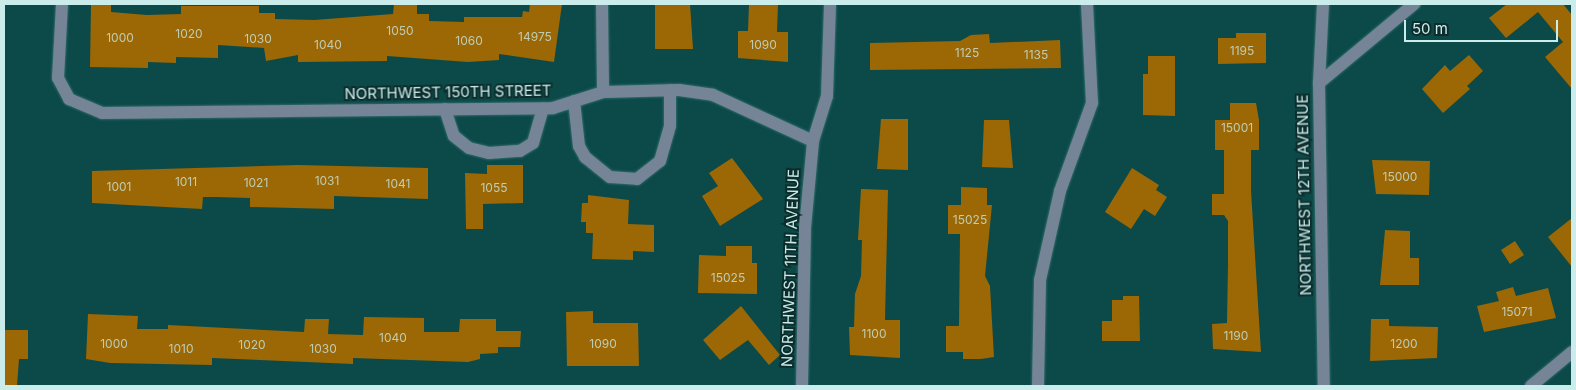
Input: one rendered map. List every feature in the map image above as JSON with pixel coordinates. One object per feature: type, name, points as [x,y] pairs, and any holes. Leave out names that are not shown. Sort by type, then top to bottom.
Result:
[{"type":"street","name":"NORTHWEST 150TH STREET","points":[[62,4],[58,78],[69,99],[102,113],[543,108],[603,92],[670,90],[712,95],[813,141]]},
{"type":"street","points":[[602,4],[603,92]]},
{"type":"street","name":"NORTHWEST 11TH AVENUE","points":[[802,386],[805,228],[813,141],[827,96],[830,4]]},
{"type":"street","points":[[1038,386],[1040,280],[1060,191],[1092,103],[1087,4]]},
{"type":"street","name":"NORTHWEST 12TH AVENUE","points":[[1323,4],[1319,83],[1324,386]]},
{"type":"street","points":[[1319,83],[1414,4]]},
{"type":"street","points":[[574,101],[579,146],[585,158],[610,177],[637,179],[660,161],[670,126],[670,90]]},
{"type":"street","points":[[445,109],[454,136],[469,148],[489,154],[520,151],[533,143],[543,108]]},
{"type":"street","points":[[1531,386],[1572,352]]},
{"type":"building","points":[[91,4],[111,4],[111,12],[147,15],[181,14],[181,6],[259,6],[259,13],[275,13],[275,19],[314,20],[393,14],[394,4],[417,4],[417,14],[429,14],[429,21],[464,22],[464,17],[522,17],[523,11],[529,12],[530,4],[562,4],[554,62],[499,54],[499,60],[468,62],[387,56],[387,61],[298,62],[298,55],[266,61],[264,48],[218,45],[218,58],[176,57],[176,63],[148,62],[148,68],[90,67]]},
{"type":"building","points":[[655,4],[690,4],[693,49],[655,49]]},
{"type":"building","points":[[749,4],[778,4],[777,32],[788,32],[788,62],[738,58],[738,31],[748,31]]},
{"type":"building","points":[[1507,4],[1563,4],[1572,15],[1572,89],[1545,57],[1563,42],[1538,12],[1506,38],[1489,18]]},
{"type":"building","points":[[1236,33],[1266,33],[1266,63],[1218,64],[1218,38],[1236,38]]},
{"type":"building","points":[[989,34],[990,43],[1060,40],[1061,68],[870,70],[870,43],[960,41],[971,35]]},
{"type":"building","points":[[1469,55],[1483,71],[1467,86],[1470,89],[1443,113],[1422,89],[1445,65],[1450,71]]},
{"type":"building","points":[[1148,56],[1175,56],[1175,116],[1143,115],[1143,74],[1148,74]]},
{"type":"building","points":[[1230,103],[1256,103],[1259,120],[1259,150],[1251,150],[1251,191],[1261,352],[1213,349],[1212,324],[1227,323],[1228,264],[1228,221],[1224,215],[1212,215],[1212,194],[1224,194],[1224,150],[1215,150],[1215,120],[1230,120]]},
{"type":"building","points":[[881,119],[908,119],[908,170],[877,169]]},
{"type":"building","points":[[984,120],[1009,120],[1013,168],[982,167]]},
{"type":"building","points":[[732,158],[763,199],[720,226],[702,196],[718,186],[709,173]]},
{"type":"building","points":[[1372,160],[1430,161],[1429,195],[1376,194]]},
{"type":"building","points":[[297,165],[428,168],[428,199],[334,196],[334,209],[250,207],[250,198],[216,197],[203,197],[202,209],[92,203],[92,171]]},
{"type":"building","points":[[487,165],[523,165],[523,203],[483,204],[483,229],[466,229],[465,173],[487,174]]},
{"type":"building","points":[[1132,168],[1159,185],[1156,190],[1167,197],[1155,216],[1144,209],[1131,229],[1105,212]]},
{"type":"building","points":[[961,187],[987,188],[987,205],[992,205],[985,276],[990,286],[994,357],[963,359],[963,352],[946,352],[946,326],[959,326],[960,234],[948,234],[948,205],[961,205]]},
{"type":"building","points":[[861,189],[888,190],[885,320],[900,320],[900,358],[850,355],[849,327],[854,327],[855,294],[861,276],[862,240],[858,240]]},
{"type":"building","points":[[588,195],[629,200],[628,224],[654,225],[654,252],[633,251],[633,260],[592,259],[593,233],[586,233],[586,222],[581,222],[582,203],[588,203]]},
{"type":"building","points":[[1572,218],[1572,267],[1548,237]]},
{"type":"building","points":[[1385,230],[1410,231],[1410,258],[1419,258],[1419,285],[1380,285]]},
{"type":"building","points":[[1515,241],[1524,255],[1510,264],[1501,250]]},
{"type":"building","points":[[726,246],[752,246],[752,263],[757,263],[757,294],[698,293],[699,255],[726,256]]},
{"type":"building","points":[[1513,287],[1516,296],[1548,288],[1556,318],[1484,332],[1477,306],[1499,301],[1496,292]]},
{"type":"building","points":[[1123,296],[1139,296],[1140,341],[1102,341],[1102,321],[1112,321],[1112,300],[1123,300]]},
{"type":"building","points":[[741,306],[780,355],[769,365],[748,340],[720,360],[703,340]]},
{"type":"building","points":[[593,311],[593,323],[638,323],[639,366],[567,366],[566,312]]},
{"type":"building","points":[[88,314],[138,316],[137,329],[168,329],[168,325],[304,332],[305,319],[329,319],[328,334],[363,335],[364,317],[424,318],[424,332],[459,332],[460,319],[496,319],[496,331],[521,331],[520,347],[498,347],[498,353],[480,354],[480,359],[468,362],[353,358],[353,364],[212,358],[212,365],[110,363],[86,359]]},
{"type":"building","points":[[1371,319],[1389,319],[1389,326],[1438,327],[1437,358],[1370,361]]},
{"type":"building","points":[[4,330],[28,330],[28,359],[19,359],[17,386],[4,386]]}]
